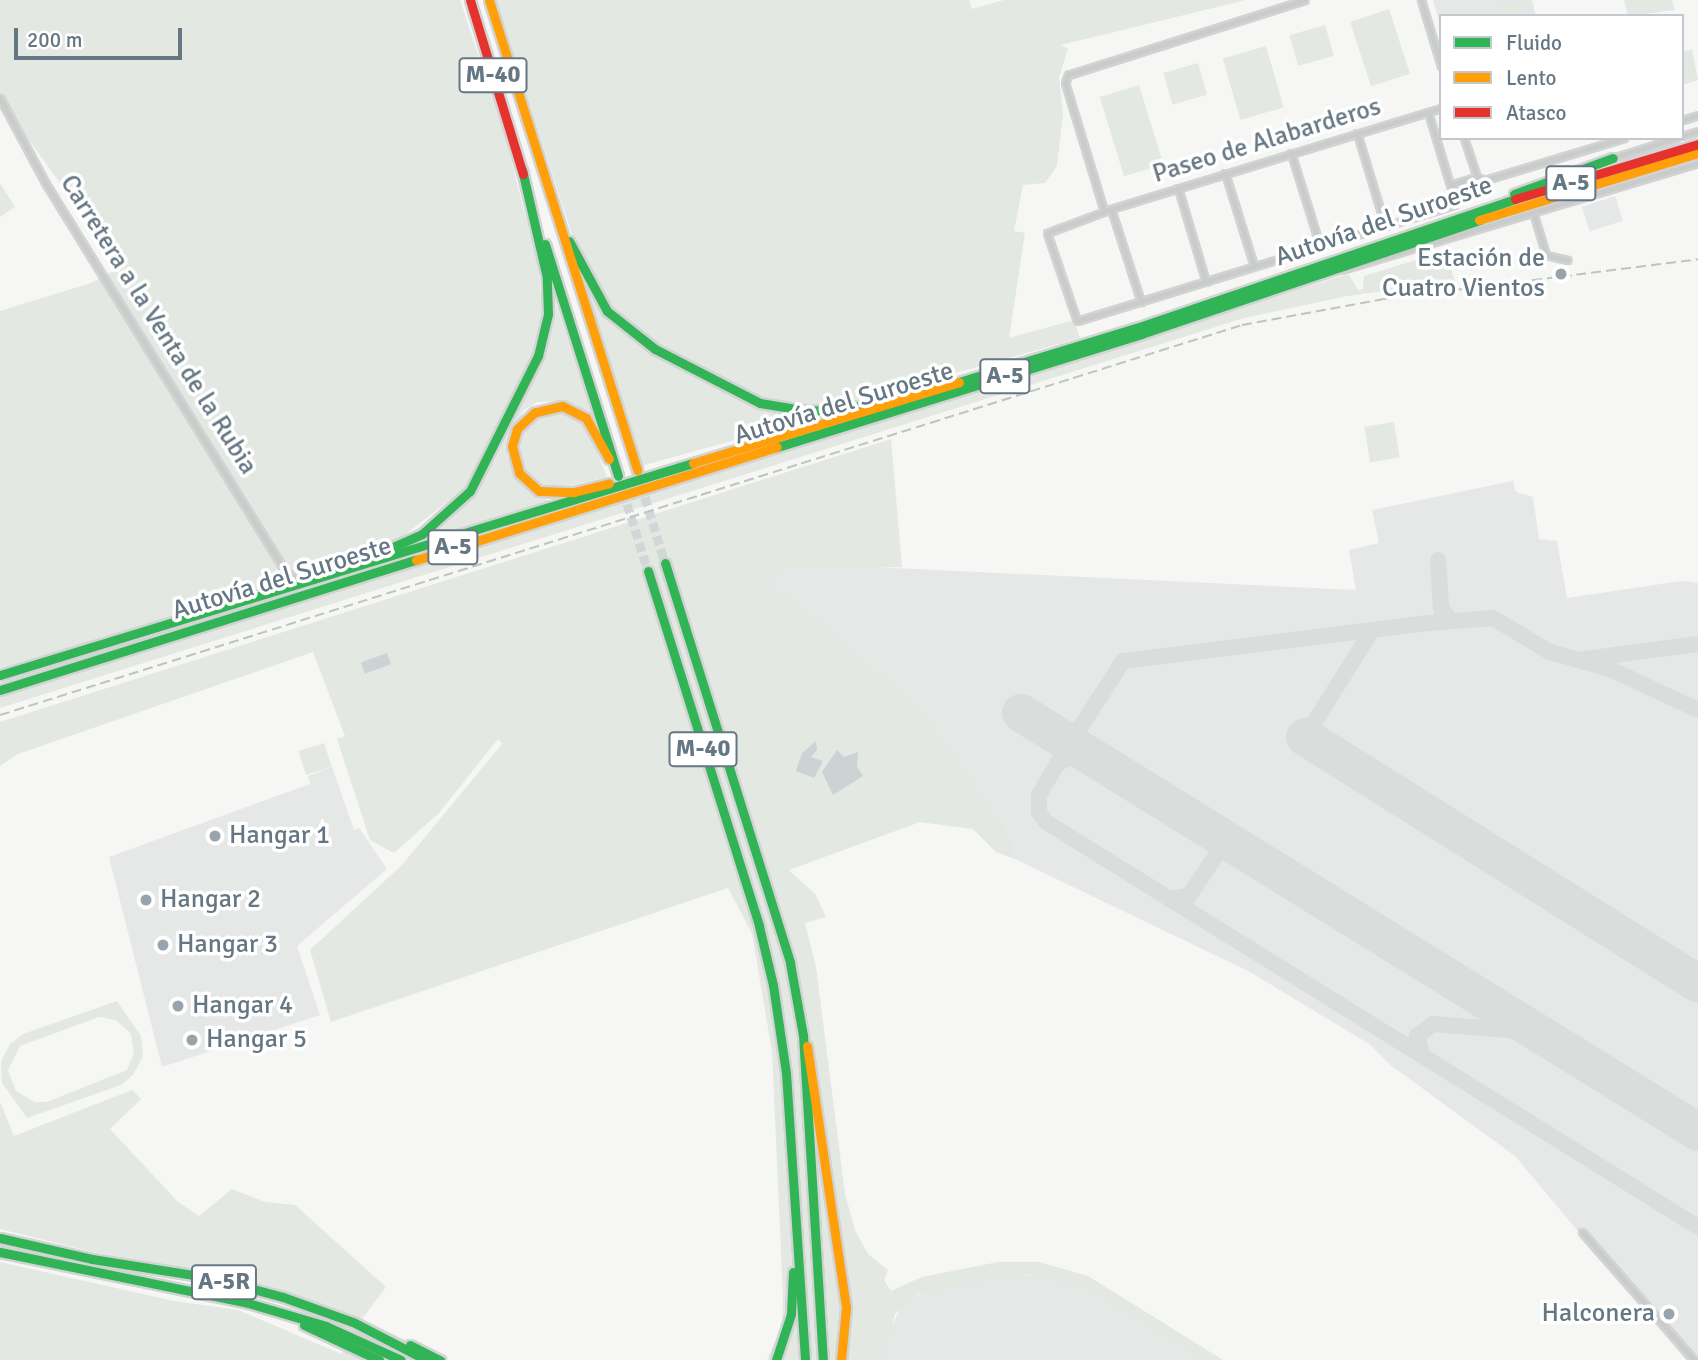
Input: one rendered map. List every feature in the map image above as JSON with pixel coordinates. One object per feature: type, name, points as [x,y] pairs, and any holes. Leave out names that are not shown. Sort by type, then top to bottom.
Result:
[{"type":"highway","name":"M-40","points":[[470,0],[618,476],[598,434],[571,408],[551,406],[535,412],[514,437],[512,455],[519,473],[548,493],[574,492],[732,450]]},
{"type":"highway","name":"M-40","points":[[489,0],[636,470]]},
{"type":"highway","name":"Autovía del Suroeste","points":[[0,675],[872,406],[1136,328],[1445,223],[1698,144]]},
{"type":"highway","name":"Autovía del Suroeste","points":[[0,690],[1341,270],[1479,220],[1698,153]]},
{"type":"highway","points":[[1445,223],[1613,158]]},
{"type":"highway","points":[[320,577],[396,547],[441,520],[481,474],[525,387],[538,356],[548,314],[547,278],[522,170]]},
{"type":"highway","points":[[564,236],[607,311],[655,349],[714,382],[783,409],[872,406]]},
{"type":"highway","name":"M-40","points":[[665,563],[776,915],[803,1035],[824,1360]]},
{"type":"highway","name":"M-40","points":[[648,570],[767,961],[785,1061],[805,1360]]},
{"type":"highway","points":[[803,1035],[812,1062],[841,1262],[845,1342],[841,1360]]},
{"type":"highway","points":[[776,1360],[791,1314],[795,1204]]},
{"type":"highway","name":"A-5R","points":[[0,1238],[92,1259],[212,1278],[353,1322],[426,1360]]},
{"type":"highway","name":"A-5R","points":[[0,1252],[248,1303],[326,1326],[401,1360]]},
{"type":"highway","points":[[248,1303],[379,1360]]},
{"type":"highway","points":[[353,1322],[440,1360]]},
{"type":"street","points":[[1104,211],[1065,83],[1071,72],[1304,0]]},
{"type":"street","points":[[1421,0],[1439,59]]},
{"type":"street","name":"Carretera a la Venta de la Rubia","points":[[0,99],[46,184],[285,570],[301,583]]},
{"type":"street","name":"Paseo de Alabarderos","points":[[1140,302],[1074,320],[1048,231],[1225,173],[1439,109]]},
{"type":"street","points":[[1111,209],[1140,302],[1454,205],[1453,187],[1428,113]]},
{"type":"street","points":[[1357,133],[1385,226]]},
{"type":"street","points":[[1465,140],[1477,177]]},
{"type":"street","points":[[1453,187],[1477,177],[1485,180],[1617,140]]},
{"type":"street","points":[[1613,158],[1670,140]]},
{"type":"street","points":[[1291,153],[1320,246]]},
{"type":"street","points":[[1341,270],[1698,163]]},
{"type":"street","points":[[1225,173],[1254,267]]},
{"type":"street","points":[[1178,188],[1206,282]]},
{"type":"street","points":[[1533,212],[1546,255],[1567,260]]},
{"type":"street","points":[[274,592],[285,570]]},
{"type":"street","points":[[1582,1232],[1694,1360]]},
{"type":"shaded area","points":[[0,0],[460,0],[504,132],[539,269],[542,315],[533,355],[465,488],[397,541],[298,572],[264,590],[0,668],[0,311],[91,283],[121,267],[0,100]]},
{"type":"shaded area","points":[[496,0],[969,0],[972,9],[1004,0],[1246,0],[1061,45],[1068,49],[1059,77],[1063,114],[1057,166],[1045,183],[1023,185],[1014,231],[1025,233],[1009,338],[1074,320],[1080,338],[849,403],[814,408],[757,398],[659,347],[611,309],[575,244]]},
{"type":"shaded area","points":[[1433,0],[1532,0],[1536,14],[1439,14],[1439,20]]},
{"type":"shaded area","points":[[1528,0],[1532,14],[1499,14],[1496,2]]},
{"type":"shaded area","points":[[1624,0],[1672,0],[1675,10],[1644,14],[1628,14]]},
{"type":"shaded area","points":[[1389,9],[1410,74],[1371,86],[1350,22]]},
{"type":"shaded area","points":[[1325,25],[1334,56],[1298,66],[1289,35]]},
{"type":"shaded area","points":[[1266,46],[1284,108],[1240,120],[1223,58]]},
{"type":"shaded area","points":[[1692,49],[1698,80],[1684,84],[1684,51]]},
{"type":"shaded area","points":[[1198,63],[1207,95],[1172,105],[1163,73]]},
{"type":"shaded area","points":[[1139,85],[1163,164],[1124,176],[1100,97]]},
{"type":"shaded area","points":[[0,183],[15,207],[0,217]]},
{"type":"shaded area","points":[[1615,196],[1623,221],[1590,232],[1582,207]]},
{"type":"shaded area","points":[[1444,247],[1455,282],[1347,296],[1244,318],[0,708],[0,695],[1341,276],[1349,275],[1358,290],[1363,289],[1364,276],[1422,258],[1429,268],[1442,265]]},
{"type":"shaded area","points":[[585,288],[622,332],[642,348],[754,406],[810,416],[844,410],[641,466]]},
{"type":"shaded area","points":[[552,291],[593,416],[559,401],[537,402],[523,411],[507,444],[507,457],[528,492],[550,501],[427,541],[455,515],[495,460],[540,364],[550,322]]},
{"type":"shaded area","points":[[563,410],[586,424],[607,477],[552,490],[526,474],[517,460],[516,446],[529,422],[543,413]]},
{"type":"shaded area","points":[[1394,422],[1400,458],[1370,462],[1364,427]]},
{"type":"shaded area","points":[[891,439],[902,567],[786,569],[769,583],[818,618],[925,710],[1014,841],[1015,859],[996,852],[973,829],[920,822],[789,870],[816,895],[826,917],[805,923],[816,967],[845,1194],[855,1230],[868,1254],[888,1270],[884,1280],[891,1291],[922,1277],[998,1262],[1039,1262],[1088,1276],[1223,1360],[1201,1360],[1081,1288],[1028,1274],[919,1293],[895,1314],[883,1360],[767,1360],[782,1325],[783,1297],[772,1052],[752,933],[728,888],[331,1022],[310,950],[402,865],[502,744],[498,739],[439,813],[394,853],[370,840],[337,739],[345,736],[313,652],[18,754],[0,766],[0,722]]},
{"type":"shaded area","points":[[1513,481],[1516,492],[1533,497],[1539,539],[1557,541],[1567,598],[1681,581],[1698,583],[1698,1360],[1686,1360],[1515,1156],[1389,1064],[1369,1044],[1250,972],[1015,859],[1014,841],[925,710],[818,618],[768,583],[786,569],[852,566],[1356,590],[1349,550],[1379,543],[1372,510]]},
{"type":"shaded area","points":[[387,653],[391,664],[365,674],[361,663]]},
{"type":"shaded area","points":[[816,741],[817,750],[811,757],[823,761],[814,778],[796,771],[802,753]]},
{"type":"shaded area","points":[[324,743],[332,767],[306,775],[298,751]]},
{"type":"shaded area","points":[[837,750],[844,757],[858,752],[857,767],[863,776],[833,795],[822,772]]},
{"type":"shaded area","points":[[332,767],[354,830],[359,828],[387,869],[297,946],[320,1015],[162,1067],[109,857],[310,784],[308,776]]},
{"type":"shaded area","points":[[117,1001],[141,1036],[143,1056],[133,1075],[121,1085],[27,1118],[2,1083],[1,1062],[10,1044],[23,1034]],"holes":[[[99,1017],[116,1020],[131,1034],[134,1054],[127,1070],[47,1102],[35,1102],[16,1091],[8,1070],[20,1046]]]},
{"type":"shaded area","points":[[132,1090],[141,1099],[110,1129],[178,1202],[199,1216],[232,1189],[265,1202],[295,1205],[386,1287],[362,1319],[447,1360],[0,1360],[0,1262],[174,1301],[238,1310],[341,1354],[361,1320],[226,1275],[93,1252],[0,1229],[0,1102],[14,1136]]},
{"type":"shaded area","points":[[1007,1274],[1044,1276],[1081,1288],[1201,1360],[883,1360],[889,1331],[904,1302],[933,1287]]},
{"type":"taxiway","points":[[1438,560],[1441,608],[1451,621]]},
{"type":"taxiway","points":[[1058,762],[1123,661],[1428,623],[1493,618],[1550,652],[1610,669],[1698,710]]},
{"type":"taxiway","points":[[1305,737],[1372,630]]},
{"type":"taxiway","points":[[1585,659],[1698,644]]},
{"type":"taxiway","points":[[1093,758],[1071,756],[1057,764],[1039,795],[1039,812],[1046,822],[1698,1227]]},
{"type":"taxiway","points":[[1169,899],[1189,896],[1218,852],[1243,850]]},
{"type":"taxiway","points":[[1422,1055],[1417,1036],[1433,1024],[1509,1030],[1557,1045]]},
{"type":"taxiway","points":[[1691,1127],[1698,1136]]},
{"type":"runway","points":[[1021,713],[1698,1132]]},
{"type":"runway","points":[[1305,737],[1698,984]]},
{"type":"tunnel","points":[[641,484],[665,563]]},
{"type":"tunnel","points":[[623,491],[648,571]]},
{"type":"railway","points":[[0,715],[1242,325],[1383,299],[1698,259]]},
{"type":"traffic: fast","points":[[1514,194],[1613,158]]},
{"type":"traffic: fast","points":[[379,553],[422,534],[470,491],[538,356],[548,314],[547,278],[522,170]]},
{"type":"traffic: fast","points":[[959,382],[1136,328],[1515,199]]},
{"type":"traffic: fast","points":[[777,447],[1141,334],[1479,220]]},
{"type":"traffic: fast","points":[[569,241],[607,311],[655,349],[760,403],[809,411],[863,406]]},
{"type":"traffic: fast","points":[[545,244],[618,476]]},
{"type":"traffic: fast","points":[[0,675],[693,463]]},
{"type":"traffic: fast","points":[[0,690],[416,560]]},
{"type":"traffic: fast","points":[[665,563],[790,963],[803,1035],[823,1360]]},
{"type":"traffic: fast","points":[[648,571],[759,926],[773,985],[786,1073],[805,1360]]},
{"type":"traffic: fast","points":[[0,1238],[92,1259],[212,1278],[283,1297],[353,1322],[426,1360]]},
{"type":"traffic: fast","points":[[0,1252],[248,1303],[326,1326],[401,1360]]},
{"type":"traffic: fast","points":[[776,1360],[791,1314],[793,1272]]},
{"type":"traffic: fast","points":[[304,1325],[379,1360]]},
{"type":"traffic: fast","points":[[410,1345],[440,1360]]},
{"type":"traffic: slow","points":[[489,0],[637,470]]},
{"type":"traffic: slow","points":[[1479,220],[1698,153]]},
{"type":"traffic: slow","points":[[693,463],[959,382]]},
{"type":"traffic: slow","points":[[609,459],[586,418],[562,406],[535,412],[517,429],[512,446],[519,473],[539,491],[574,492],[609,483]]},
{"type":"traffic: slow","points":[[416,560],[777,447]]},
{"type":"traffic: slow","points":[[807,1046],[846,1308],[841,1360]]},
{"type":"traffic: jam","points":[[470,0],[523,174]]},
{"type":"traffic: jam","points":[[1515,199],[1698,144]]},
{"type":"place","name":"Estación de Cuatro Vientos","points":[[1561,274]]},
{"type":"place","name":"Hangar 1","points":[[215,836]]},
{"type":"place","name":"Hangar 2","points":[[146,900]]},
{"type":"place","name":"Hangar 3","points":[[163,945]]},
{"type":"place","name":"Hangar 4","points":[[178,1006]]},
{"type":"place","name":"Hangar 5","points":[[192,1040]]},
{"type":"place","name":"Halconera","points":[[1669,1314]]}]
